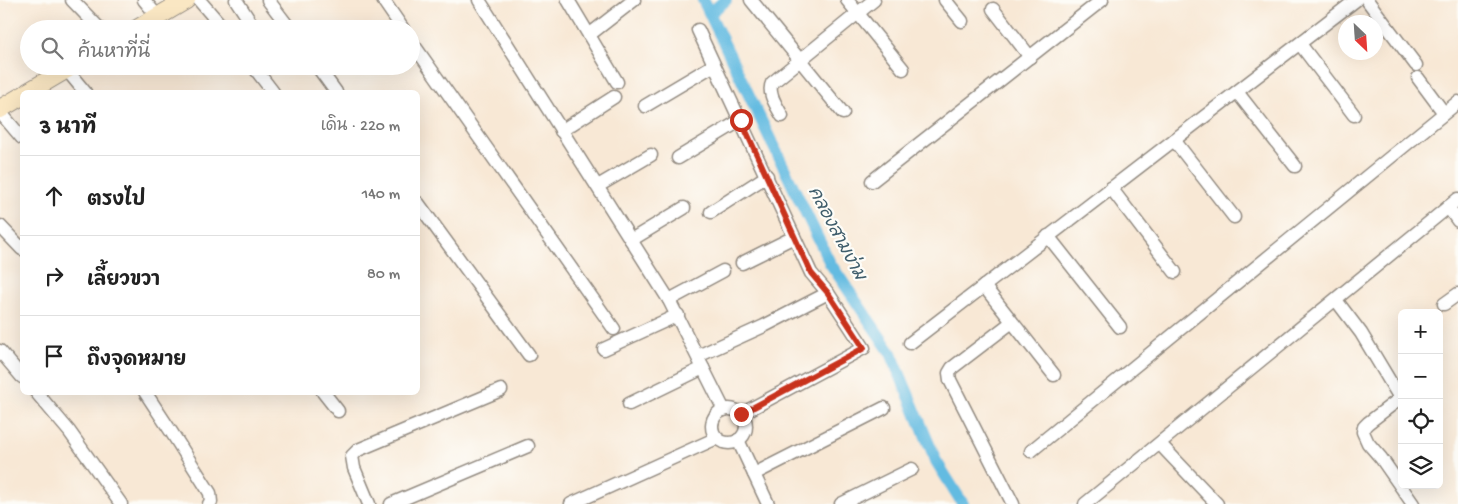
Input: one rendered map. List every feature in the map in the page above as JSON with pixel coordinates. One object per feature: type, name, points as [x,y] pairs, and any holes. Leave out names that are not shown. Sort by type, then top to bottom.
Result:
[{"type":"street","points":[[72,0],[91,20]]},
{"type":"street","points":[[144,0],[158,17]]},
{"type":"street","points":[[153,20],[186,0]]},
{"type":"street","points":[[199,0],[216,20]]},
{"type":"street","points":[[236,0],[249,20]]},
{"type":"street","points":[[268,0],[283,20]]},
{"type":"street","points":[[383,0],[397,20]]},
{"type":"street","points":[[479,0],[678,315],[724,410]]},
{"type":"street","points":[[568,0],[617,82]]},
{"type":"street","points":[[589,35],[634,0]]},
{"type":"street","points":[[751,0],[844,113]]},
{"type":"street","points":[[847,0],[903,69]]},
{"type":"street","points":[[782,116],[770,88],[776,79],[874,0]]},
{"type":"street","points":[[945,0],[962,21]]},
{"type":"street","points":[[872,181],[1102,0]]},
{"type":"street","points":[[910,343],[1356,0]]},
{"type":"street","points":[[1367,0],[1444,113]]},
{"type":"street","points":[[993,9],[1030,57]]},
{"type":"street","points":[[698,30],[811,273],[828,293],[864,348],[741,414]]},
{"type":"street","points":[[1300,44],[1354,115]]},
{"type":"street","points":[[420,54],[614,329]]},
{"type":"street","points":[[645,106],[714,65]]},
{"type":"street","points":[[31,90],[57,75]]},
{"type":"street","points":[[74,75],[84,90]]},
{"type":"street","points":[[259,75],[271,90]]},
{"type":"street","points":[[324,75],[335,90]]},
{"type":"street","points":[[1237,92],[1295,166]]},
{"type":"street","points":[[20,97],[0,111],[20,136]]},
{"type":"street","points":[[561,131],[614,97]]},
{"type":"street","points":[[1031,451],[1458,102]]},
{"type":"street","points":[[678,158],[741,120]]},
{"type":"street","points":[[1174,140],[1234,216]]},
{"type":"street","points":[[598,186],[651,155]]},
{"type":"street","points":[[711,212],[767,176]]},
{"type":"street","points":[[1111,188],[1175,272]]},
{"type":"street","points":[[1085,504],[1453,203],[1458,221]]},
{"type":"street","points":[[420,206],[529,355]]},
{"type":"street","points":[[631,240],[684,208]]},
{"type":"street","points":[[0,226],[20,247]]},
{"type":"street","points":[[1048,236],[1120,327]]},
{"type":"street","points":[[742,263],[794,237]]},
{"type":"street","points":[[669,300],[723,271]]},
{"type":"street","points":[[984,286],[1054,375]]},
{"type":"street","points":[[629,404],[764,326],[828,293]]},
{"type":"street","points":[[1444,304],[1458,294]]},
{"type":"street","points":[[1336,300],[1360,333],[1398,393]]},
{"type":"street","points":[[604,349],[678,315]]},
{"type":"street","points":[[1012,322],[952,368],[949,373],[950,380],[1013,504]]},
{"type":"street","points":[[0,352],[20,376]]},
{"type":"street","points":[[369,504],[354,468],[352,456],[358,450],[501,390]]},
{"type":"street","points":[[39,395],[69,431],[121,504]]},
{"type":"street","points":[[146,395],[210,493],[211,502],[209,504]]},
{"type":"street","points":[[325,395],[338,411]]},
{"type":"street","points":[[1400,399],[1368,423],[1364,427],[1363,432],[1368,443],[1381,458],[1413,504]]},
{"type":"street","points":[[754,474],[884,408]]},
{"type":"street","points":[[724,410],[733,410],[741,414],[746,421],[746,430],[742,438],[734,442],[725,443],[713,431],[713,422],[717,414],[724,410]]},
{"type":"street","points":[[571,504],[718,438]]},
{"type":"street","points":[[738,440],[768,504]]},
{"type":"street","points":[[1160,444],[1210,502]]},
{"type":"street","points":[[391,504],[528,446]]},
{"type":"street","points":[[841,504],[912,469]]},
{"type":"waterway","name":"คลองสามง่าม","points":[[703,0],[830,263],[891,353],[936,461],[963,504]]},
{"type":"waterway","points":[[710,13],[726,0]]},
{"type":"route","points":[[741,120],[811,273],[828,293],[864,348],[741,414]]}]
